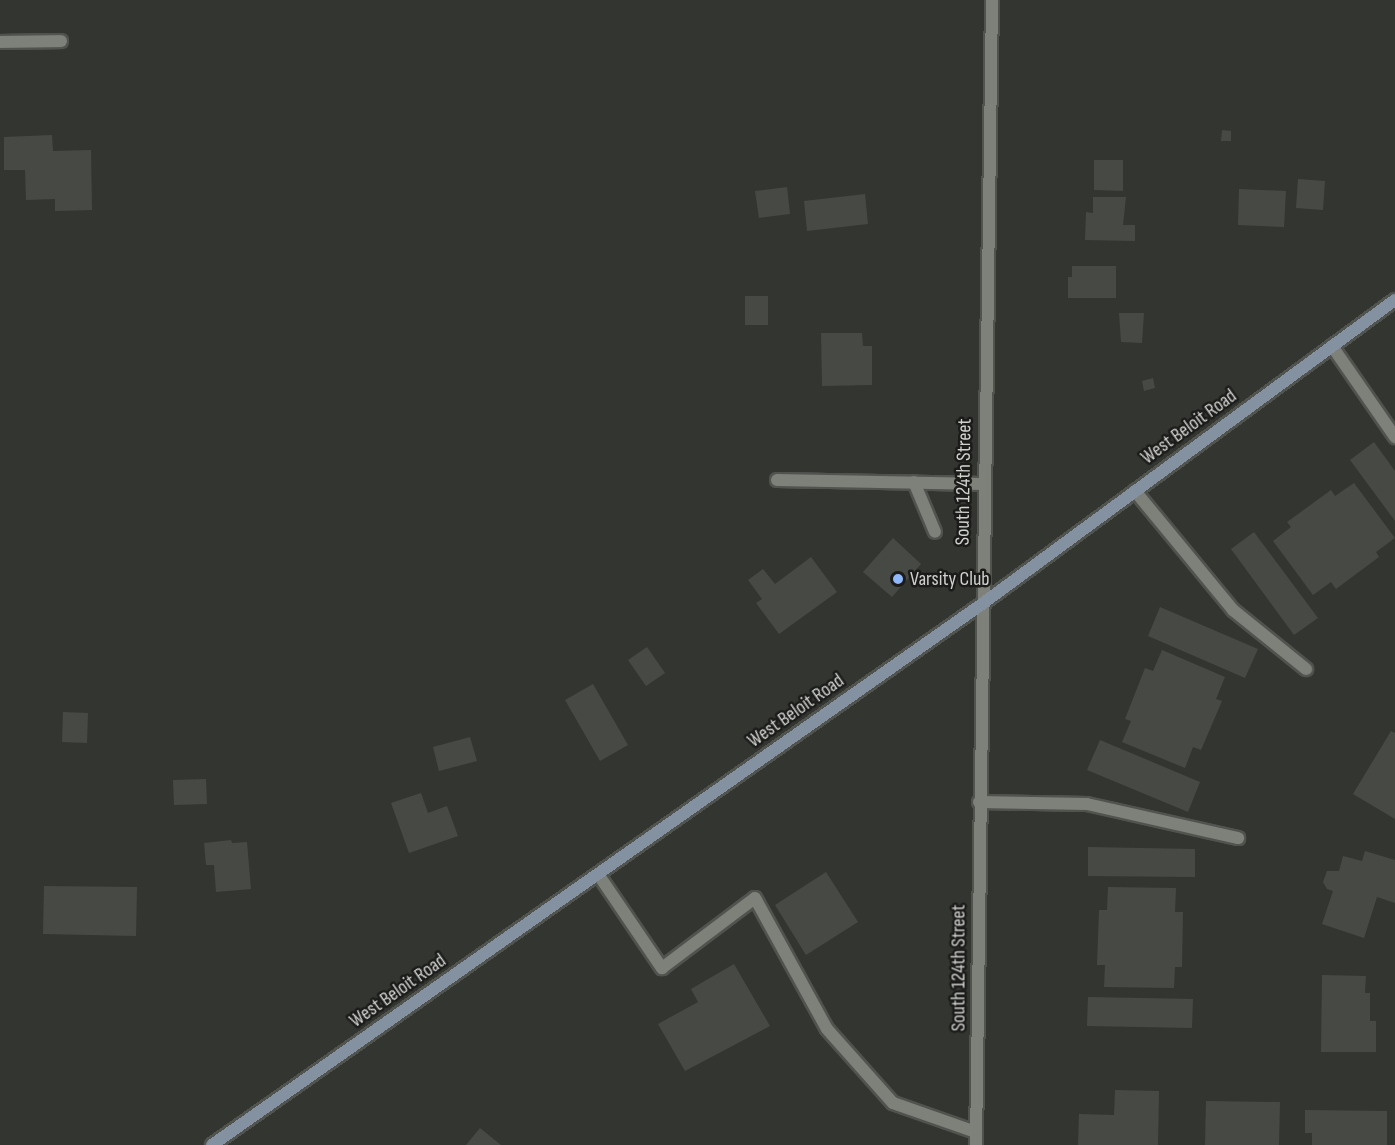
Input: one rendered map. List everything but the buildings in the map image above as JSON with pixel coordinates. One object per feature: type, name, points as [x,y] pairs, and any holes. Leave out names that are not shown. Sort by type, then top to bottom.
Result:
[{"type":"main road","name":"West Beloit Road","points":[[212,1145],[982,604],[1395,300]]},
{"type":"street","name":"South 124th Street","points":[[976,1145],[983,484],[992,0]]},
{"type":"street","points":[[0,42],[61,41]]},
{"type":"street","points":[[1332,346],[1395,436]]},
{"type":"street","points":[[777,480],[983,484]]},
{"type":"street","points":[[914,482],[935,531]]},
{"type":"street","points":[[1136,491],[1233,610],[1306,669]]},
{"type":"street","points":[[979,802],[1087,804],[1238,838]]},
{"type":"street","points":[[598,874],[662,968],[754,898],[827,1029],[893,1103],[976,1132]]},
{"type":"place","name":"Varsity Club","points":[[898,579]]}]
